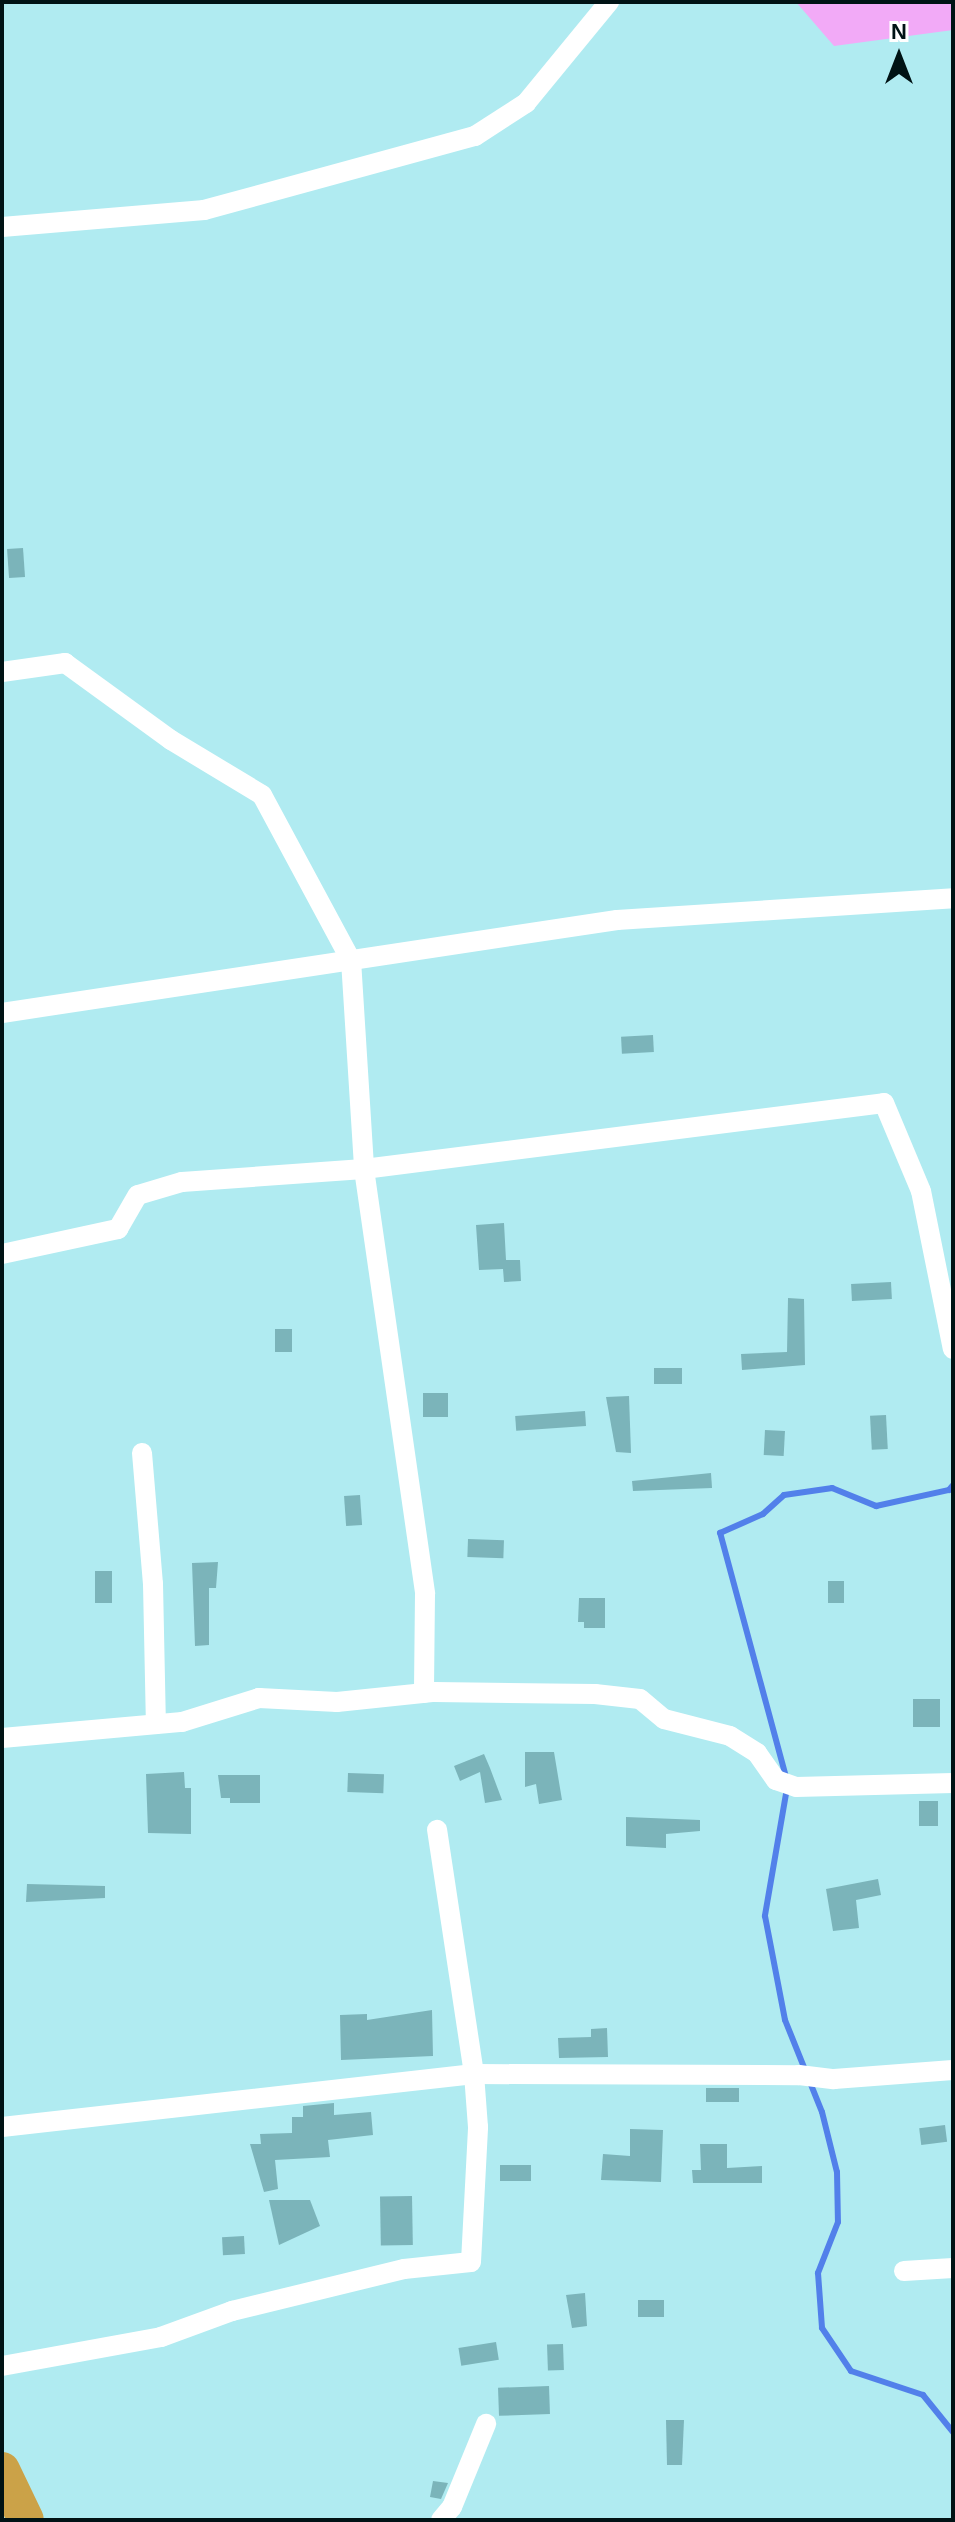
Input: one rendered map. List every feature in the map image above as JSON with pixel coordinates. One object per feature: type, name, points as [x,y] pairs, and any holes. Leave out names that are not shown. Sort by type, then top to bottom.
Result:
[{"type":"highway","points":[[3,2473],[26,2520]]},
{"type":"street","points":[[2,227],[204,210],[475,136],[526,103],[609,2]]},
{"type":"street","points":[[2,672],[65,663],[171,740],[262,795],[351,960],[364,1169],[425,1594],[424,1693]]},
{"type":"street","points":[[2,1013],[617,920],[953,898]]},
{"type":"street","points":[[2,1254],[118,1229],[131,1204],[146,1190],[257,1174],[364,1169],[884,1103],[921,1191],[953,1349]]},
{"type":"street","points":[[142,1453],[153,1584],[156,1724]]},
{"type":"street","points":[[2,1738],[182,1722],[259,1698],[337,1702],[424,1693],[640,1699],[664,1719],[730,1736],[757,1753],[776,1780],[796,1787],[953,1783]]},
{"type":"street","points":[[2,2366],[161,2337],[232,2311],[404,2269],[471,2262],[478,2127],[474,2074],[437,1830]]},
{"type":"street","points":[[2,2127],[474,2074],[799,2075],[834,2079],[953,2070]]},
{"type":"street","points":[[904,2271],[953,2268]]},
{"type":"street","points":[[441,2520],[452,2507],[486,2424]]},
{"type":"shaded area","points":[[796,2],[953,2],[953,30],[834,46]]},
{"type":"building","points":[[23,548],[25,577],[9,578],[7,549]]},
{"type":"building","points":[[653,1035],[654,1052],[622,1054],[621,1037]]},
{"type":"building","points":[[504,1223],[506,1260],[520,1260],[521,1281],[504,1282],[503,1269],[479,1270],[476,1225]]},
{"type":"building","points":[[891,1282],[892,1299],[852,1301],[851,1284]]},
{"type":"building","points":[[788,1298],[804,1299],[805,1365],[742,1370],[741,1354],[787,1352]]},
{"type":"building","points":[[275,1329],[292,1329],[292,1352],[275,1352]]},
{"type":"building","points":[[654,1368],[682,1368],[682,1384],[654,1384]]},
{"type":"building","points":[[423,1393],[448,1393],[448,1417],[423,1417]]},
{"type":"building","points":[[629,1396],[631,1453],[616,1452],[606,1397]]},
{"type":"building","points":[[585,1411],[586,1426],[516,1431],[515,1416]]},
{"type":"building","points":[[886,1415],[888,1449],[872,1450],[870,1416]]},
{"type":"building","points":[[765,1430],[785,1431],[784,1456],[764,1455]]},
{"type":"building","points":[[711,1473],[712,1488],[633,1491],[632,1481]]},
{"type":"building","points":[[360,1495],[362,1525],[346,1526],[344,1496]]},
{"type":"building","points":[[468,1539],[504,1540],[503,1558],[467,1557]]},
{"type":"building","points":[[218,1562],[216,1588],[209,1588],[209,1645],[195,1646],[192,1563]]},
{"type":"building","points":[[95,1571],[112,1571],[112,1603],[95,1603]]},
{"type":"building","points":[[828,1581],[844,1581],[844,1603],[828,1603]]},
{"type":"building","points":[[579,1598],[605,1598],[605,1628],[584,1628],[584,1622],[578,1622]]},
{"type":"building","points":[[913,1699],[940,1699],[940,1727],[913,1727]]},
{"type":"building","points":[[525,1752],[554,1752],[562,1800],[539,1804],[536,1784],[525,1787]]},
{"type":"building","points":[[484,1754],[502,1800],[485,1803],[480,1772],[460,1781],[454,1766]]},
{"type":"building","points":[[184,1772],[185,1788],[191,1788],[191,1834],[148,1833],[146,1774]]},
{"type":"building","points":[[348,1773],[384,1774],[383,1793],[347,1792]]},
{"type":"building","points":[[218,1775],[260,1775],[260,1803],[230,1803],[230,1798],[221,1798]]},
{"type":"building","points":[[919,1801],[938,1801],[938,1826],[919,1826]]},
{"type":"building","points":[[626,1817],[700,1820],[700,1831],[666,1834],[666,1848],[626,1846]]},
{"type":"building","points":[[878,1879],[881,1895],[856,1900],[859,1928],[833,1931],[826,1889]]},
{"type":"building","points":[[27,1884],[105,1886],[105,1898],[26,1902]]},
{"type":"building","points":[[432,2010],[433,2056],[341,2060],[340,2015],[367,2014],[367,2020]]},
{"type":"building","points":[[607,2028],[608,2057],[559,2058],[558,2038],[591,2037],[591,2029]]},
{"type":"building","points":[[706,2088],[739,2088],[739,2102],[706,2102]]},
{"type":"building","points":[[334,2103],[334,2115],[371,2112],[373,2135],[328,2140],[330,2157],[275,2160],[278,2189],[264,2192],[250,2144],[261,2144],[260,2134],[292,2133],[292,2117],[303,2117],[303,2106]]},
{"type":"building","points":[[945,2125],[947,2142],[921,2145],[919,2128]]},
{"type":"building","points":[[630,2129],[663,2130],[661,2182],[601,2180],[603,2154],[630,2156]]},
{"type":"building","points":[[700,2144],[727,2144],[727,2168],[762,2166],[762,2183],[693,2183],[692,2170],[701,2170]]},
{"type":"building","points":[[500,2165],[531,2165],[531,2181],[500,2181]]},
{"type":"building","points":[[412,2196],[413,2245],[381,2246],[380,2197]]},
{"type":"building","points":[[269,2200],[310,2200],[320,2226],[279,2245]]},
{"type":"building","points":[[244,2236],[245,2254],[223,2255],[222,2237]]},
{"type":"building","points":[[585,2293],[587,2326],[572,2328],[566,2295]]},
{"type":"building","points":[[638,2300],[664,2300],[664,2317],[638,2317]]},
{"type":"building","points":[[496,2342],[499,2360],[461,2366],[458,2348]]},
{"type":"building","points":[[563,2344],[564,2370],[548,2371],[547,2345]]},
{"type":"building","points":[[549,2386],[550,2414],[499,2416],[498,2388]]},
{"type":"building","points":[[666,2420],[684,2420],[682,2465],[667,2465]]},
{"type":"building","points":[[433,2481],[448,2483],[441,2499],[430,2497]]},
{"type":"waterway","points":[[786,1777],[720,1533],[763,1514],[784,1495],[832,1488],[876,1506],[949,1490],[953,1485]]},
{"type":"waterway","points":[[787,1788],[765,1916],[785,2020],[822,2112],[837,2172],[838,2222],[818,2273],[822,2328],[851,2371],[923,2395],[953,2432]]}]
